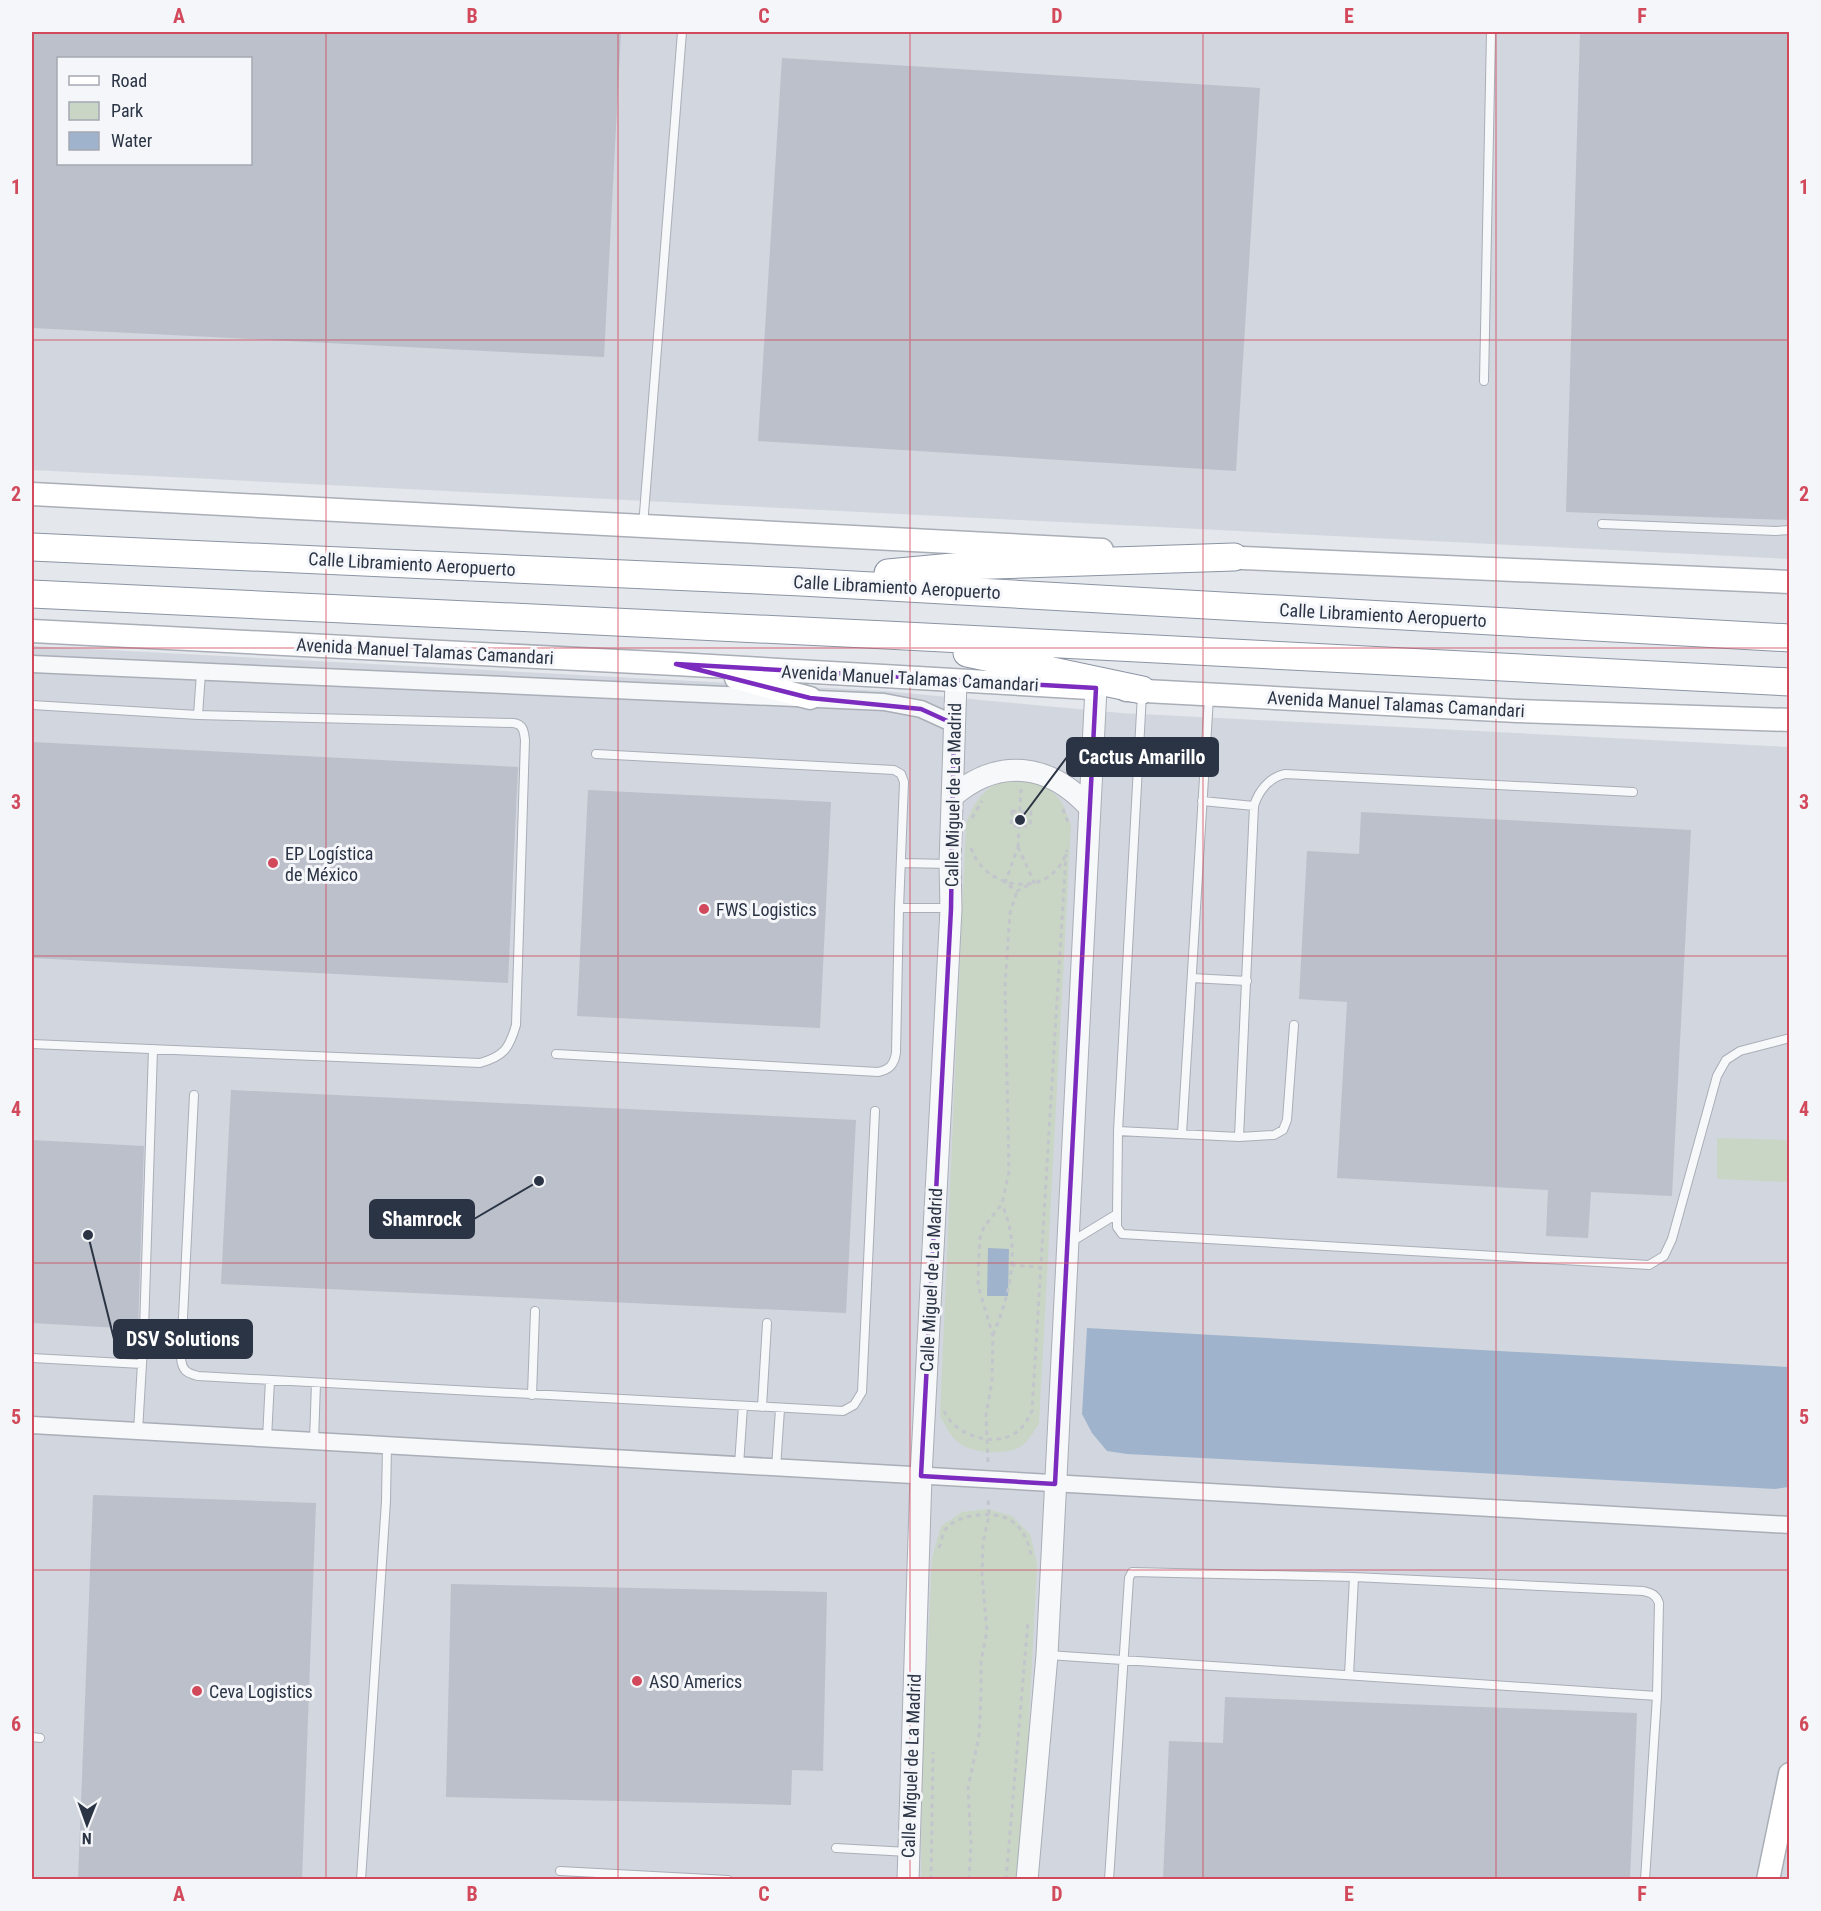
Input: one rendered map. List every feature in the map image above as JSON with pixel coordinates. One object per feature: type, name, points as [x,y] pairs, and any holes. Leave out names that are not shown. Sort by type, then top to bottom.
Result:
[{"type":"highway","name":"Calle Libramiento Aeropuerto","points":[[32,547],[801,582],[1790,639]]},
{"type":"highway","points":[[801,582],[963,566],[1234,557]]},
{"type":"highway","points":[[32,594],[1790,682]]},
{"type":"highway","points":[[886,635],[1142,690]]},
{"type":"main road","points":[[32,494],[1234,557],[1790,582]]},
{"type":"main road","name":"Avenida Manuel Talamas Camandari","points":[[32,632],[676,664],[1517,711],[1790,720]]},
{"type":"main road","points":[[676,664],[743,679],[810,698]]},
{"type":"main road","points":[[1768,1880],[1790,1774]]},
{"type":"street","points":[[32,664],[884,702],[921,709],[954,724]]},
{"type":"street","name":"Calle Miguel de La Madrid","points":[[908,1880],[921,1476],[951,909],[950,864],[956,681]]},
{"type":"street","points":[[1027,1880],[1047,1655],[1096,688]]},
{"type":"street","points":[[952,797],[966,785],[984,776],[1003,771],[1021,771],[1041,774],[1060,781],[1089,807]]},
{"type":"street","points":[[32,1425],[1790,1526]]},
{"type":"lane","points":[[643,526],[682,32]]},
{"type":"lane","points":[[1484,381],[1491,32]]},
{"type":"lane","points":[[1602,524],[1790,530]]},
{"type":"lane","points":[[198,715],[201,673]]},
{"type":"lane","points":[[1142,690],[1118,1131],[1117,1214],[1119,1230],[1125,1235],[1649,1265],[1664,1256],[1672,1239],[1717,1076],[1726,1060],[1740,1051],[1790,1038]]},
{"type":"lane","points":[[1182,1134],[1209,694]]},
{"type":"lane","points":[[32,705],[198,715],[519,724],[524,731],[525,740],[516,1026],[505,1052],[497,1058],[480,1063],[32,1044]]},
{"type":"lane","points":[[556,1054],[878,1072],[890,1068],[895,1061],[904,782],[901,774],[894,770],[596,754]]},
{"type":"lane","points":[[1239,1137],[1254,806],[1257,796],[1275,777],[1285,774],[1633,792]]},
{"type":"lane","points":[[1202,801],[1254,806]]},
{"type":"lane","points":[[901,863],[950,864]]},
{"type":"lane","points":[[899,908],[951,909]]},
{"type":"lane","points":[[1192,978],[1247,981]]},
{"type":"lane","points":[[1118,1131],[1239,1137],[1274,1135],[1283,1130],[1287,1120],[1294,1025]]},
{"type":"lane","points":[[138,1431],[153,1049]]},
{"type":"lane","points":[[194,1095],[182,1366],[186,1372],[198,1376],[843,1412],[854,1405],[862,1392],[874,1112]]},
{"type":"lane","points":[[1068,1244],[1117,1214]]},
{"type":"lane","points":[[532,1395],[535,1311]]},
{"type":"lane","points":[[762,1407],[767,1323]]},
{"type":"lane","points":[[32,1358],[142,1364]]},
{"type":"lane","points":[[267,1438],[270,1380]]},
{"type":"lane","points":[[314,1441],[316,1383]]},
{"type":"lane","points":[[738,1466],[743,1406]]},
{"type":"lane","points":[[776,1468],[780,1408]]},
{"type":"lane","points":[[361,1880],[386,1501],[387,1445]]},
{"type":"lane","points":[[1109,1880],[1129,1578],[1132,1572],[1354,1577],[1652,1593],[1657,1597],[1659,1603],[1657,1696],[1645,1880]]},
{"type":"lane","points":[[1349,1675],[1354,1577]]},
{"type":"lane","points":[[1047,1655],[1657,1696]]},
{"type":"lane","points":[[836,1848],[908,1852]]},
{"type":"lane","points":[[560,1871],[728,1880]]},
{"type":"path","points":[[1005,883],[1018,847],[1021,785]]},
{"type":"path","points":[[1013,786],[1029,786]]},
{"type":"path","points":[[971,822],[973,814],[986,797]]},
{"type":"path","points":[[1062,807],[1069,830]]},
{"type":"path","points":[[1012,811],[1031,812],[1030,826],[1020,826],[1011,826],[1012,811]]},
{"type":"path","points":[[969,855],[970,843],[974,857],[982,868],[1017,891]]},
{"type":"path","points":[[941,1404],[946,1416],[958,1427],[968,1434],[988,1439],[1003,1438],[1017,1432],[1026,1423],[1032,1411],[1068,846]]},
{"type":"path","points":[[1018,847],[1034,882]]},
{"type":"path","points":[[969,1880],[971,1843],[968,1788],[979,1736],[981,1661],[987,1631],[982,1575],[983,1543],[989,1515],[986,1414],[992,1381],[993,1336],[978,1285],[979,1252],[984,1227],[1002,1204],[1009,1172],[1005,986],[1010,913],[1017,891],[1047,876],[1058,867],[1066,854]]},
{"type":"path","points":[[1005,883],[1020,885],[1034,882]]},
{"type":"path","points":[[993,1336],[1010,1287],[1012,1243],[1009,1222],[1002,1204]]},
{"type":"path","points":[[1011,1265],[1040,1267]]},
{"type":"path","points":[[939,1550],[945,1530],[964,1516],[989,1515],[1009,1519],[1022,1531],[1033,1561]]},
{"type":"path","points":[[1005,1880],[1028,1620]]},
{"type":"path","points":[[931,1880],[933,1748]]},
{"type":"highlighted area","points":[[676,664],[1096,688],[1055,1484],[921,1476],[951,909],[954,724],[921,709],[810,698]]},
{"type":"shaded area","points":[[32,32],[1789,32],[1789,559],[32,470]]},
{"type":"shaded area","points":[[32,646],[884,691],[1121,713],[1789,747],[1789,1879],[32,1879]]},
{"type":"green space","points":[[1032,780],[1058,797],[1071,825],[1039,1424],[1027,1441],[1019,1447],[1004,1452],[985,1452],[969,1448],[958,1442],[940,1416],[966,825],[971,811],[989,789],[1006,781]]},
{"type":"green space","points":[[1717,1138],[1789,1140],[1789,1182],[1717,1179]]},
{"type":"green space","points":[[988,1509],[1012,1516],[1030,1534],[1037,1564],[1026,1779],[1016,1879],[921,1880],[922,1774],[932,1558],[941,1526],[962,1512]]},
{"type":"water","points":[[988,1248],[1009,1249],[1008,1296],[987,1296]]},
{"type":"water","points":[[1087,1328],[1789,1367],[1789,1487],[1775,1489],[1127,1454],[1107,1451],[1092,1433],[1082,1414]]},
{"type":"building","points":[[32,32],[621,32],[604,357],[32,328]]},
{"type":"building","points":[[1580,32],[1790,32],[1790,520],[1566,512]]},
{"type":"building","points":[[782,58],[1260,88],[1236,471],[758,441]]},
{"type":"building","name":"EP Logística de México","points":[[32,742],[518,767],[508,983],[32,958]]},
{"type":"building","name":"FWS Logistics","points":[[588,790],[831,802],[820,1028],[577,1016]]},
{"type":"building","points":[[1361,812],[1691,830],[1672,1196],[1591,1192],[1588,1238],[1546,1236],[1548,1190],[1337,1178],[1347,1002],[1299,999],[1307,851],[1359,854]]},
{"type":"building","points":[[231,1090],[856,1120],[846,1313],[221,1284]]},
{"type":"building","points":[[32,1140],[144,1146],[138,1329],[32,1323]]},
{"type":"building","name":"Ceva Logistics","points":[[93,1495],[316,1503],[302,1880],[78,1880]]},
{"type":"building","name":"ASO Americs","points":[[451,1584],[827,1592],[823,1771],[792,1770],[791,1805],[446,1797]]},
{"type":"building","points":[[1225,1697],[1637,1713],[1630,1880],[1163,1880],[1169,1741],[1223,1743]]},
{"type":"place","name":"Cactus Amarillo","points":[[1020,820]]},
{"type":"place","name":"EP Logística de México","points":[[273,863]]},
{"type":"place","name":"FWS Logistics","points":[[704,909]]},
{"type":"place","name":"Shamrock","points":[[539,1181]]},
{"type":"place","name":"DSV Solutions","points":[[88,1235]]},
{"type":"place","name":"ASO Americs","points":[[637,1681]]},
{"type":"place","name":"Ceva Logistics","points":[[197,1691]]}]
